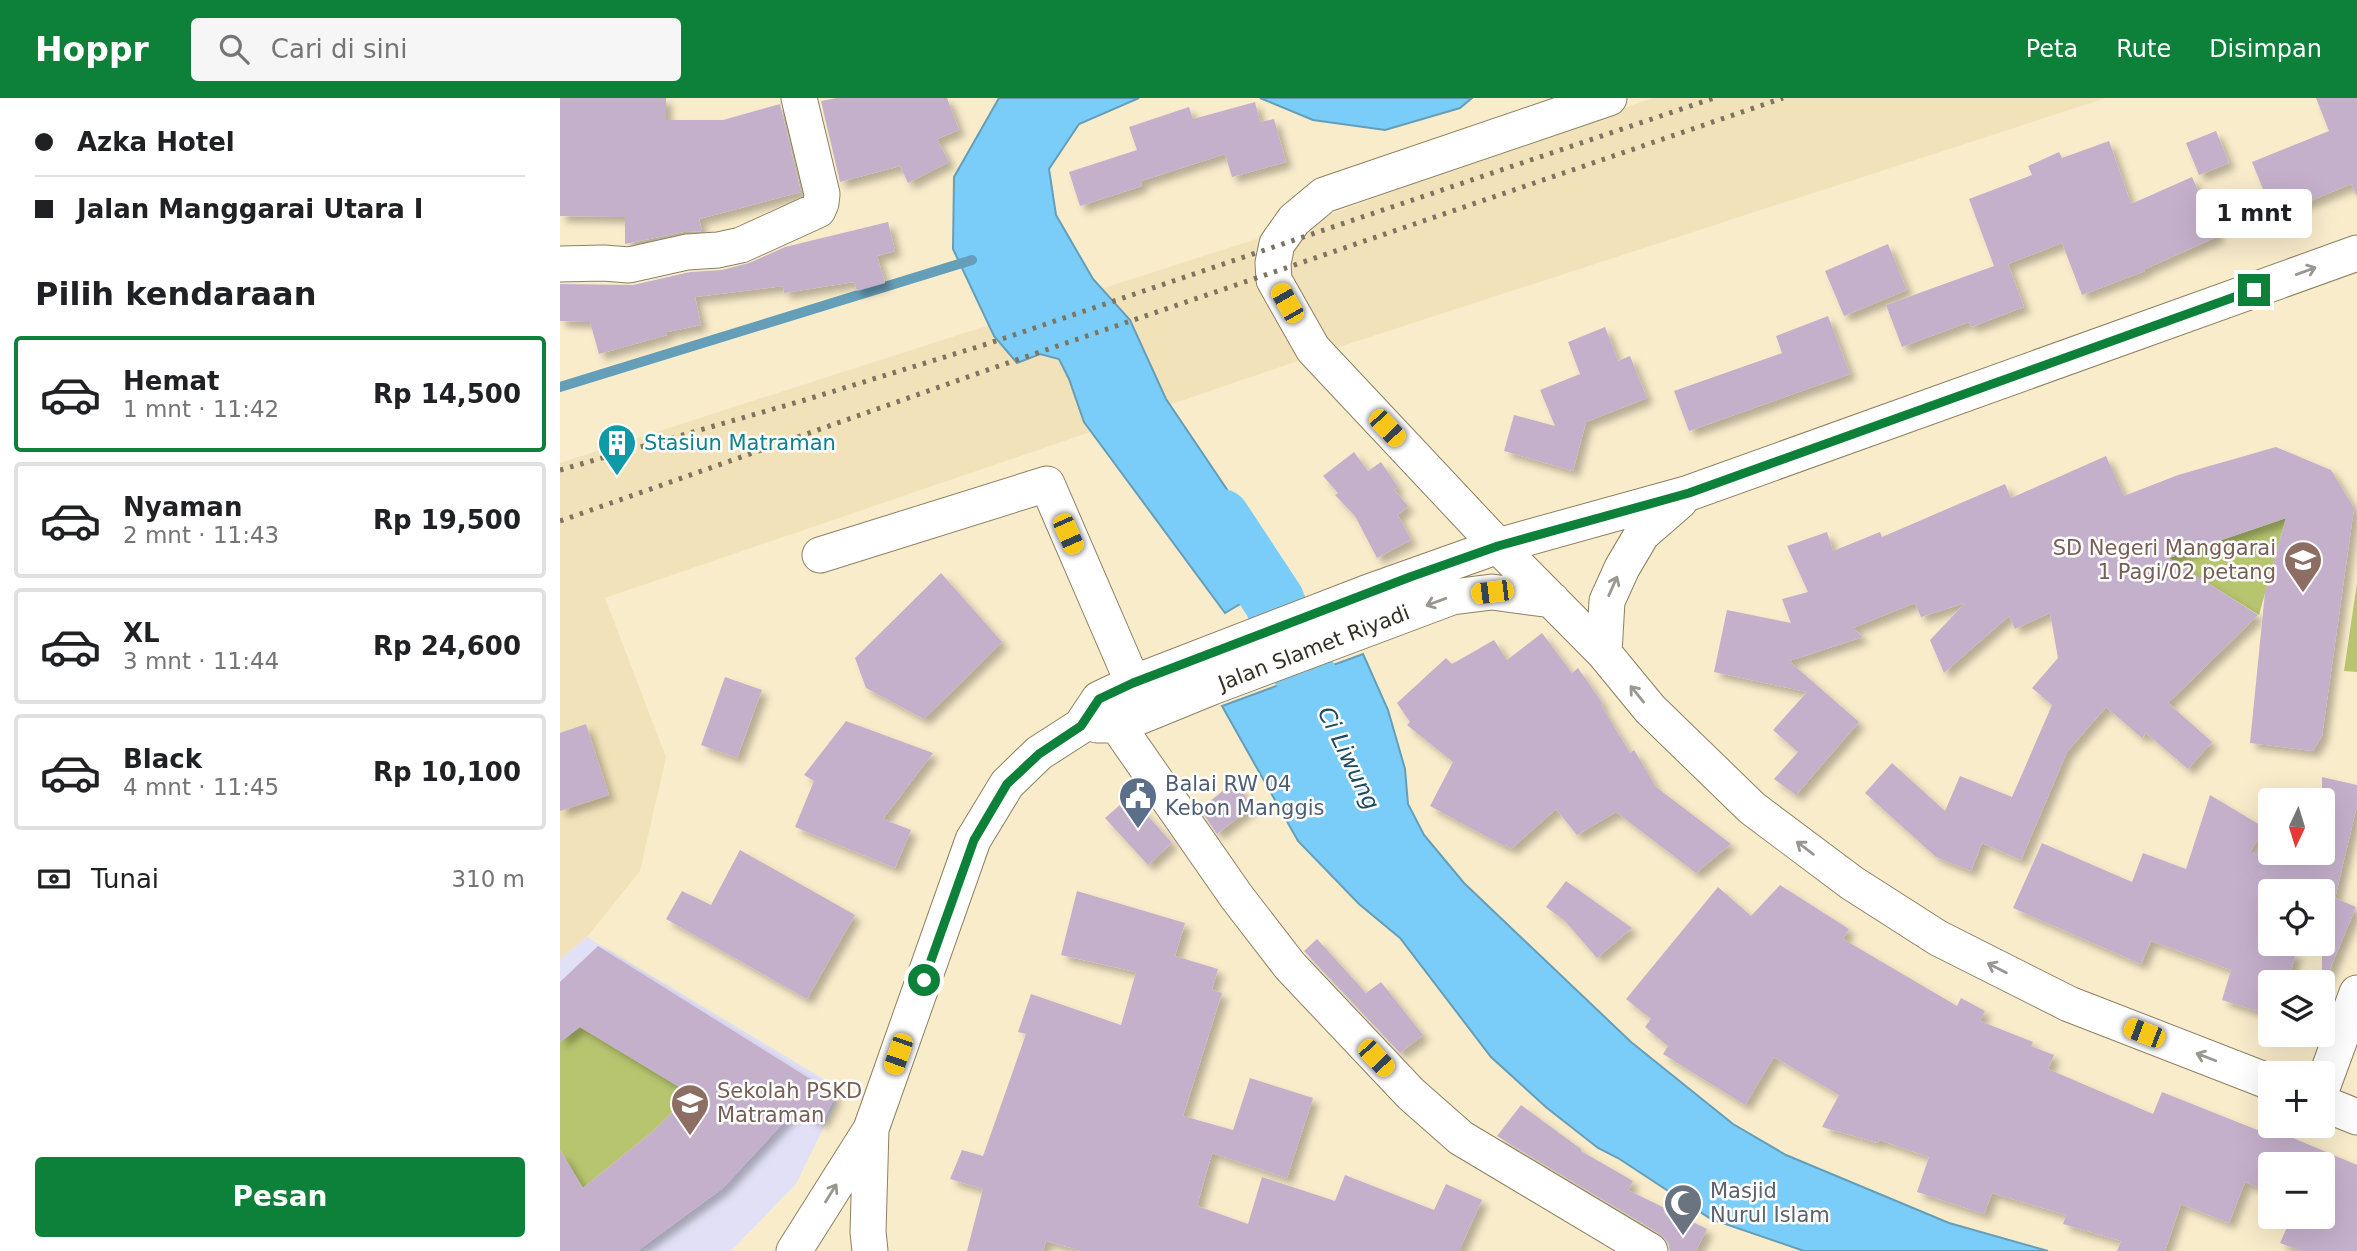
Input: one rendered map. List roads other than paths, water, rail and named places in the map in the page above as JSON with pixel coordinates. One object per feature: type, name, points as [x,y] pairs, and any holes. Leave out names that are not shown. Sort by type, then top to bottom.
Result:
[{"type":"street","points":[[560,264],[629,265],[687,252],[718,250],[741,245],[818,210],[822,194],[799,98]]},
{"type":"street","points":[[1609,98],[1324,195],[1294,220],[1278,244],[1273,262],[1274,280],[1313,349],[1498,546],[1604,653],[1650,709],[1752,808],[1852,884],[1938,938],[2069,1004],[2258,1077]]},
{"type":"street","name":"Jalan Slamet Riyadi","points":[[794,1251],[872,1129],[974,840],[1007,784],[1039,754],[1100,717],[1206,672],[1372,608],[1498,546],[1689,493],[2357,253]]},
{"type":"street","points":[[820,555],[1046,485],[1133,683]]},
{"type":"street","points":[[1604,653],[1607,601],[1622,568],[1642,534],[1689,493]]},
{"type":"street","name":"Jalan Slamet Riyadi","points":[[1372,608],[1492,592],[1552,600]]},
{"type":"street","name":"Jalan Slamet Riyadi","points":[[1100,717],[1133,683],[1206,672]]},
{"type":"street","points":[[1100,717],[1290,966],[1411,1094],[1461,1138],[1650,1251]]},
{"type":"street","points":[[2332,1061],[2357,993]]},
{"type":"street","points":[[2335,1109],[2357,1118]]},
{"type":"street","name":"Jalan Slamet Riyadi","points":[[870,1251],[868,1232],[872,1129]]},
{"type":"water","points":[[999,98],[1139,98],[1079,124],[1049,169],[1056,215],[1093,279],[1130,320],[1166,399],[1286,577],[1225,613],[1084,422],[1059,359],[1040,354],[1017,363],[994,336],[953,249],[954,177]]},
{"type":"water","points":[[1260,98],[1472,98],[1460,108],[1385,130],[1313,120]]},
{"type":"water","points":[[1363,654],[1388,710],[1405,769],[1408,804],[1424,835],[1464,883],[1631,1042],[1733,1124],[1786,1155],[1949,1223],[2048,1251],[1804,1251],[1711,1219],[1618,1158],[1598,1148],[1547,1108],[1491,1057],[1400,938],[1359,904],[1298,841],[1222,706]]},
{"type":"waterway","points":[[560,387],[972,260]]},
{"type":"waterway","name":"Ci Liwung","points":[[1220,519],[1274,601],[1302,669],[1348,748]]},
{"type":"railway","points":[[560,470],[805,400],[987,344],[1714,98]]},
{"type":"railway","points":[[560,521],[996,367],[1783,98]]},
{"type":"place","name":"Stasiun Matraman","points":[[617,477]]},
{"type":"place","name":"SD Negeri Manggarai 1 Pagi/02 petang","points":[[2303,594]]},
{"type":"place","name":"Balai RW 04 Kebon Manggis","points":[[1138,830]]},
{"type":"place","name":"Sekolah PSKD Matraman","points":[[690,1137]]},
{"type":"place","name":"Masjid Nurul Islam","points":[[1683,1237]]}]
